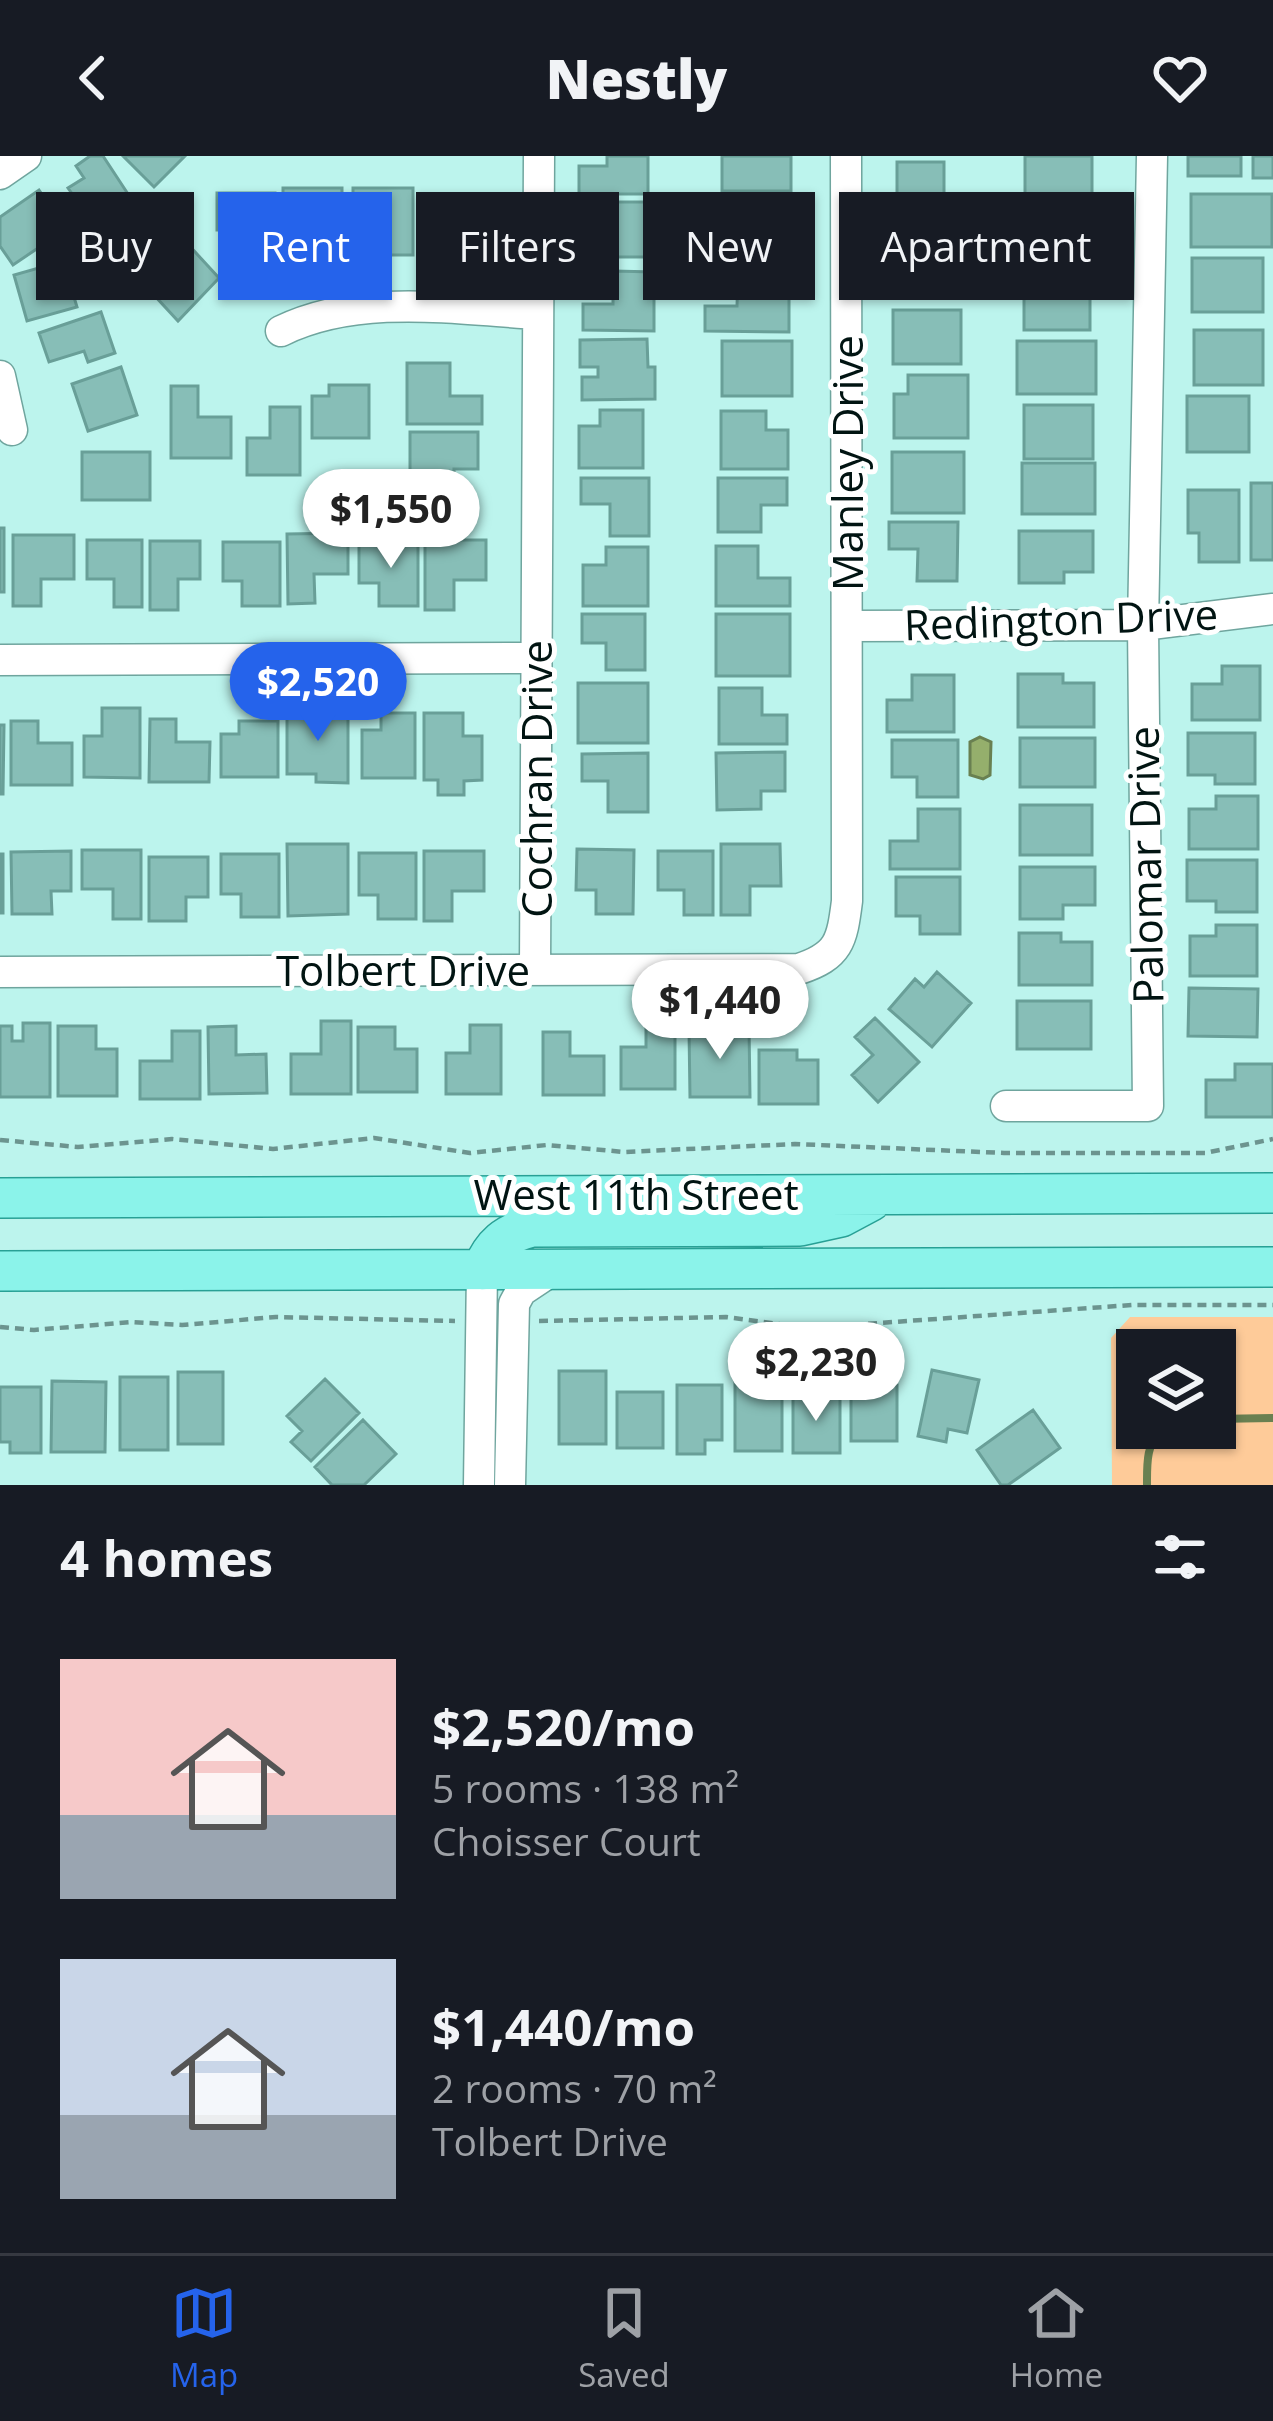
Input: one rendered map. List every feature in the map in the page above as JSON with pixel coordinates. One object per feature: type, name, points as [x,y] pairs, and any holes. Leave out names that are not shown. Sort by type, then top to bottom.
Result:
[{"type":"main road","name":"West 11th Street","points":[[0,1198],[1273,1193]]},
{"type":"main road","points":[[482,1270],[505,1237],[532,1227],[800,1226],[841,1216],[880,1195]]},
{"type":"main road","name":"West 11th Street","points":[[0,1271],[1273,1267]]},
{"type":"street","points":[[0,174],[26,156]]},
{"type":"street","name":"Cochran Drive","points":[[536,970],[539,156]]},
{"type":"street","name":"Manley Drive","points":[[845,156],[849,626]]},
{"type":"street","name":"Palomar Drive","points":[[1006,1106],[1148,1106],[1142,625],[1152,156]]},
{"type":"street","points":[[280,331],[340,310],[438,308],[538,314]]},
{"type":"street","points":[[0,376],[12,430]]},
{"type":"street","name":"Redington Drive","points":[[849,626],[1142,625],[1273,609]]},
{"type":"street","name":"Tolbert Drive","points":[[0,972],[799,969],[835,950],[843,938],[849,626]]},
{"type":"street","points":[[0,660],[537,658]]},
{"type":"street","points":[[510,1485],[514,1304],[521,1291],[554,1269]]},
{"type":"street","points":[[479,1485],[482,1270]]},
{"type":"path","points":[[0,1140],[78,1147],[172,1139],[273,1149],[374,1138],[470,1153],[547,1145],[625,1152],[795,1144],[1004,1153],[1205,1153],[1273,1139]]},
{"type":"path","points":[[548,1320],[726,1317],[809,1328],[1132,1305],[1273,1305]]},
{"type":"path","points":[[0,1327],[182,1325],[276,1317],[441,1321]]},
{"type":"shaded area","points":[[980,737],[991,742],[990,775],[983,779],[970,775],[970,742]]},
{"type":"shaded area","points":[[1130,1317],[1273,1317],[1273,1485],[1112,1485],[1111,1338],[1116,1332],[1116,1449],[1236,1449],[1236,1329],[1119,1329]]},
{"type":"building","points":[[90,156],[103,156],[127,192],[71,192],[68,188],[84,178],[76,166]]},
{"type":"building","points":[[123,156],[185,156],[154,187]]},
{"type":"building","points":[[607,156],[648,156],[648,192],[579,192],[579,166],[607,166]]},
{"type":"building","points":[[722,156],[791,156],[791,191],[722,191]]},
{"type":"building","points":[[1025,156],[1092,156],[1092,192],[1025,192]]},
{"type":"building","points":[[1188,156],[1241,156],[1241,176],[1188,176]]},
{"type":"building","points":[[1253,156],[1273,156],[1273,178],[1253,178]]},
{"type":"building","points":[[897,162],[944,162],[944,192],[897,192]]},
{"type":"building","points":[[283,188],[342,188],[342,192],[283,192]]},
{"type":"building","points":[[353,188],[413,188],[413,255],[392,255],[392,192],[353,192]]},
{"type":"building","points":[[36,192],[36,249],[13,265],[0,246],[0,217]]},
{"type":"building","points":[[1191,194],[1272,194],[1272,247],[1191,247]]},
{"type":"building","points":[[619,202],[643,202],[643,257],[619,257]]},
{"type":"building","points":[[194,251],[218,279],[178,321],[159,300],[194,300]]},
{"type":"building","points":[[1192,258],[1263,258],[1263,312],[1192,312]]},
{"type":"building","points":[[36,269],[36,300],[75,300],[77,307],[27,321],[14,275]]},
{"type":"building","points":[[619,271],[643,272],[643,300],[654,300],[654,331],[583,330],[583,304],[619,300]]},
{"type":"building","points":[[737,300],[789,300],[789,332],[705,331],[705,306],[737,306]]},
{"type":"building","points":[[1024,300],[1090,300],[1090,330],[1024,330]]},
{"type":"building","points":[[893,310],[961,310],[961,364],[893,364]]},
{"type":"building","points":[[101,312],[115,353],[88,362],[84,351],[49,362],[39,333]]},
{"type":"building","points":[[1194,330],[1263,330],[1263,385],[1194,385]]},
{"type":"building","points":[[647,339],[648,367],[655,367],[655,399],[582,400],[582,377],[598,377],[598,367],[580,367],[580,340]]},
{"type":"building","points":[[722,341],[792,341],[792,396],[722,396]]},
{"type":"building","points":[[1017,341],[1096,341],[1096,394],[1017,394]]},
{"type":"building","points":[[407,363],[450,363],[450,396],[482,396],[482,424],[407,424]]},
{"type":"building","points":[[121,367],[137,415],[88,431],[72,384]]},
{"type":"building","points":[[908,375],[968,375],[968,438],[894,438],[894,394],[908,394]]},
{"type":"building","points":[[329,385],[369,385],[369,438],[312,438],[312,396],[329,396]]},
{"type":"building","points":[[171,386],[198,386],[198,417],[231,417],[231,458],[171,458]]},
{"type":"building","points":[[1187,396],[1249,396],[1249,452],[1187,452]]},
{"type":"building","points":[[1024,405],[1093,405],[1093,459],[1024,459]]},
{"type":"building","points":[[270,407],[300,407],[300,475],[247,475],[247,438],[270,438]]},
{"type":"building","points":[[600,410],[643,410],[643,468],[579,468],[579,426],[600,426]]},
{"type":"building","points":[[721,411],[766,411],[766,430],[788,430],[788,469],[721,469]]},
{"type":"building","points":[[410,432],[478,432],[478,469],[454,469],[454,489],[410,489]]},
{"type":"building","points":[[82,452],[150,452],[150,500],[82,500]]},
{"type":"building","points":[[892,452],[964,452],[964,513],[892,513]]},
{"type":"building","points":[[1022,463],[1095,463],[1095,514],[1022,514]]},
{"type":"building","points":[[581,478],[649,478],[649,536],[610,536],[610,504],[581,504]]},
{"type":"building","points":[[718,478],[787,478],[787,505],[761,505],[761,532],[718,532]]},
{"type":"building","points":[[1251,483],[1273,483],[1273,560],[1251,560]]},
{"type":"building","points":[[1188,490],[1239,490],[1239,562],[1199,562],[1199,533],[1188,533]]},
{"type":"building","points":[[889,522],[958,522],[957,581],[917,581],[918,549],[889,549]]},
{"type":"building","points":[[0,528],[4,528],[4,592],[0,592]]},
{"type":"building","points":[[1019,531],[1093,531],[1093,572],[1064,572],[1064,583],[1019,583]]},
{"type":"building","points":[[348,533],[348,574],[314,574],[315,603],[288,604],[287,534]]},
{"type":"building","points":[[13,535],[74,535],[74,579],[41,579],[41,606],[13,606]]},
{"type":"building","points":[[87,540],[142,540],[142,607],[114,607],[114,579],[87,579]]},
{"type":"building","points":[[425,540],[486,540],[486,580],[454,580],[454,610],[425,610]]},
{"type":"building","points":[[150,541],[200,541],[200,579],[178,579],[178,610],[150,610]]},
{"type":"building","points":[[359,541],[418,541],[418,606],[379,606],[379,583],[359,583]]},
{"type":"building","points":[[223,542],[280,542],[280,606],[242,606],[242,581],[223,581]]},
{"type":"building","points":[[716,546],[758,546],[758,578],[790,578],[790,606],[716,606]]},
{"type":"building","points":[[606,547],[648,547],[648,606],[583,606],[583,565],[606,565]]},
{"type":"building","points":[[582,614],[645,614],[645,670],[606,670],[606,643],[582,643]]},
{"type":"building","points":[[716,614],[790,614],[790,676],[716,676]]},
{"type":"building","points":[[1222,666],[1260,666],[1260,720],[1192,720],[1192,684],[1222,684]]},
{"type":"building","points":[[1018,674],[1063,674],[1063,683],[1094,683],[1094,727],[1018,727]]},
{"type":"building","points":[[912,675],[954,675],[954,732],[887,732],[887,700],[912,700]]},
{"type":"building","points":[[578,683],[648,683],[648,743],[578,743]]},
{"type":"building","points":[[719,688],[762,688],[762,715],[787,715],[787,744],[719,744]]},
{"type":"building","points":[[287,707],[348,710],[348,783],[316,782],[316,774],[287,774]]},
{"type":"building","points":[[102,708],[140,708],[140,778],[84,777],[84,736],[102,736]]},
{"type":"building","points":[[381,713],[415,713],[415,778],[362,778],[362,730],[381,730]]},
{"type":"building","points":[[424,713],[463,713],[463,736],[482,736],[482,780],[464,781],[464,795],[438,795],[438,780],[424,780]]},
{"type":"building","points":[[150,719],[176,719],[176,742],[210,742],[209,782],[149,782]]},
{"type":"building","points":[[11,721],[38,721],[38,743],[72,743],[72,785],[11,785]]},
{"type":"building","points":[[239,721],[278,721],[278,777],[221,777],[221,734],[239,734]]},
{"type":"building","points":[[0,725],[4,725],[3,794],[0,794]]},
{"type":"building","points":[[1188,733],[1255,733],[1255,784],[1215,784],[1215,775],[1188,775]]},
{"type":"building","points":[[1020,738],[1095,738],[1095,787],[1020,787]]},
{"type":"building","points":[[892,740],[958,740],[958,797],[917,797],[917,777],[892,777]]},
{"type":"building","points":[[785,752],[785,791],[761,791],[761,809],[717,810],[716,753]]},
{"type":"building","points":[[648,753],[648,812],[608,812],[608,781],[582,781],[582,754]]},
{"type":"building","points":[[1216,796],[1258,796],[1258,849],[1189,849],[1189,809],[1216,809]]},
{"type":"building","points":[[1020,805],[1092,805],[1092,855],[1020,855]]},
{"type":"building","points":[[918,809],[960,809],[960,869],[890,869],[890,841],[918,841]]},
{"type":"building","points":[[287,844],[348,844],[348,914],[288,916]]},
{"type":"building","points":[[721,844],[780,844],[781,886],[750,886],[750,915],[721,915]]},
{"type":"building","points":[[577,849],[634,850],[633,914],[596,914],[596,890],[576,890]]},
{"type":"building","points":[[82,850],[141,850],[141,919],[113,919],[113,889],[82,889]]},
{"type":"building","points":[[71,851],[71,891],[51,891],[52,914],[12,914],[11,852]]},
{"type":"building","points":[[424,851],[484,851],[484,891],[452,891],[452,921],[424,921]]},
{"type":"building","points":[[658,851],[713,851],[713,915],[684,915],[684,890],[658,890]]},
{"type":"building","points":[[359,853],[416,853],[416,919],[378,919],[378,895],[359,895]]},
{"type":"building","points":[[3,854],[3,913],[0,913]]},
{"type":"building","points":[[221,854],[279,854],[279,917],[241,917],[241,894],[221,894]]},
{"type":"building","points":[[149,857],[208,857],[208,897],[186,897],[186,921],[149,921]]},
{"type":"building","points":[[1187,860],[1257,860],[1257,912],[1216,912],[1216,901],[1187,901]]},
{"type":"building","points":[[1020,867],[1095,867],[1095,905],[1063,905],[1063,919],[1020,919]]},
{"type":"building","points":[[896,877],[960,877],[960,934],[920,934],[920,916],[896,916]]},
{"type":"building","points":[[1216,925],[1257,925],[1257,976],[1190,976],[1190,936],[1216,936]]},
{"type":"building","points":[[1019,933],[1061,933],[1061,942],[1092,942],[1092,985],[1019,985]]},
{"type":"building","points":[[937,972],[971,1003],[932,1047],[889,1009],[915,979],[924,987]]},
{"type":"building","points":[[1189,988],[1258,989],[1257,1037],[1188,1036]]},
{"type":"building","points":[[1017,1001],[1091,1001],[1091,1049],[1017,1049]]},
{"type":"building","points":[[875,1018],[919,1062],[878,1102],[852,1075],[873,1055],[855,1037]]},
{"type":"building","points":[[321,1021],[351,1021],[351,1094],[291,1094],[291,1054],[321,1054]]},
{"type":"building","points":[[23,1023],[50,1023],[50,1097],[0,1097],[0,1026],[12,1026],[12,1041],[23,1041]]},
{"type":"building","points":[[646,1024],[675,1024],[675,1089],[621,1089],[621,1047],[646,1047]]},
{"type":"building","points":[[470,1025],[501,1025],[501,1094],[446,1094],[446,1053],[470,1053]]},
{"type":"building","points":[[58,1026],[96,1026],[96,1049],[117,1049],[117,1096],[58,1096]]},
{"type":"building","points":[[236,1026],[236,1055],[266,1054],[267,1093],[209,1094],[208,1027]]},
{"type":"building","points":[[749,1026],[750,1097],[690,1097],[689,1029]]},
{"type":"building","points":[[358,1027],[395,1027],[395,1049],[417,1049],[417,1092],[358,1092]]},
{"type":"building","points":[[172,1031],[200,1031],[200,1099],[140,1099],[140,1061],[172,1061]]},
{"type":"building","points":[[543,1032],[570,1032],[570,1056],[604,1056],[604,1095],[543,1095]]},
{"type":"building","points":[[759,1050],[797,1050],[797,1060],[818,1060],[818,1104],[759,1104]]},
{"type":"building","points":[[1235,1064],[1273,1064],[1273,1117],[1206,1117],[1206,1080],[1235,1080]]},
{"type":"building","points":[[932,1370],[979,1380],[967,1433],[948,1429],[946,1442],[918,1436]]},
{"type":"building","points":[[559,1371],[606,1371],[606,1444],[559,1444]]},
{"type":"building","points":[[178,1372],[223,1372],[223,1444],[178,1444]]},
{"type":"building","points":[[120,1377],[168,1377],[168,1450],[120,1450]]},
{"type":"building","points":[[325,1379],[359,1413],[311,1461],[291,1442],[302,1431],[287,1416]]},
{"type":"building","points":[[735,1380],[782,1380],[782,1451],[735,1451]]},
{"type":"building","points":[[52,1381],[106,1382],[105,1452],[51,1452]]},
{"type":"building","points":[[677,1385],[722,1385],[722,1440],[705,1440],[705,1454],[677,1454]]},
{"type":"building","points":[[851,1385],[897,1385],[897,1441],[851,1441]]},
{"type":"building","points":[[0,1387],[41,1387],[41,1453],[10,1453],[10,1442],[0,1442]]},
{"type":"building","points":[[617,1392],[663,1392],[663,1448],[617,1448]]},
{"type":"building","points":[[793,1396],[840,1396],[840,1453],[793,1453]]},
{"type":"building","points":[[1033,1410],[1060,1448],[1008,1485],[1001,1485],[977,1450]]},
{"type":"building","points":[[363,1420],[396,1454],[364,1485],[332,1485],[315,1467]]},
{"type":"waterway","points":[[1236,1419],[1273,1418]]},
{"type":"waterway","points":[[1147,1485],[1150,1449]]}]
